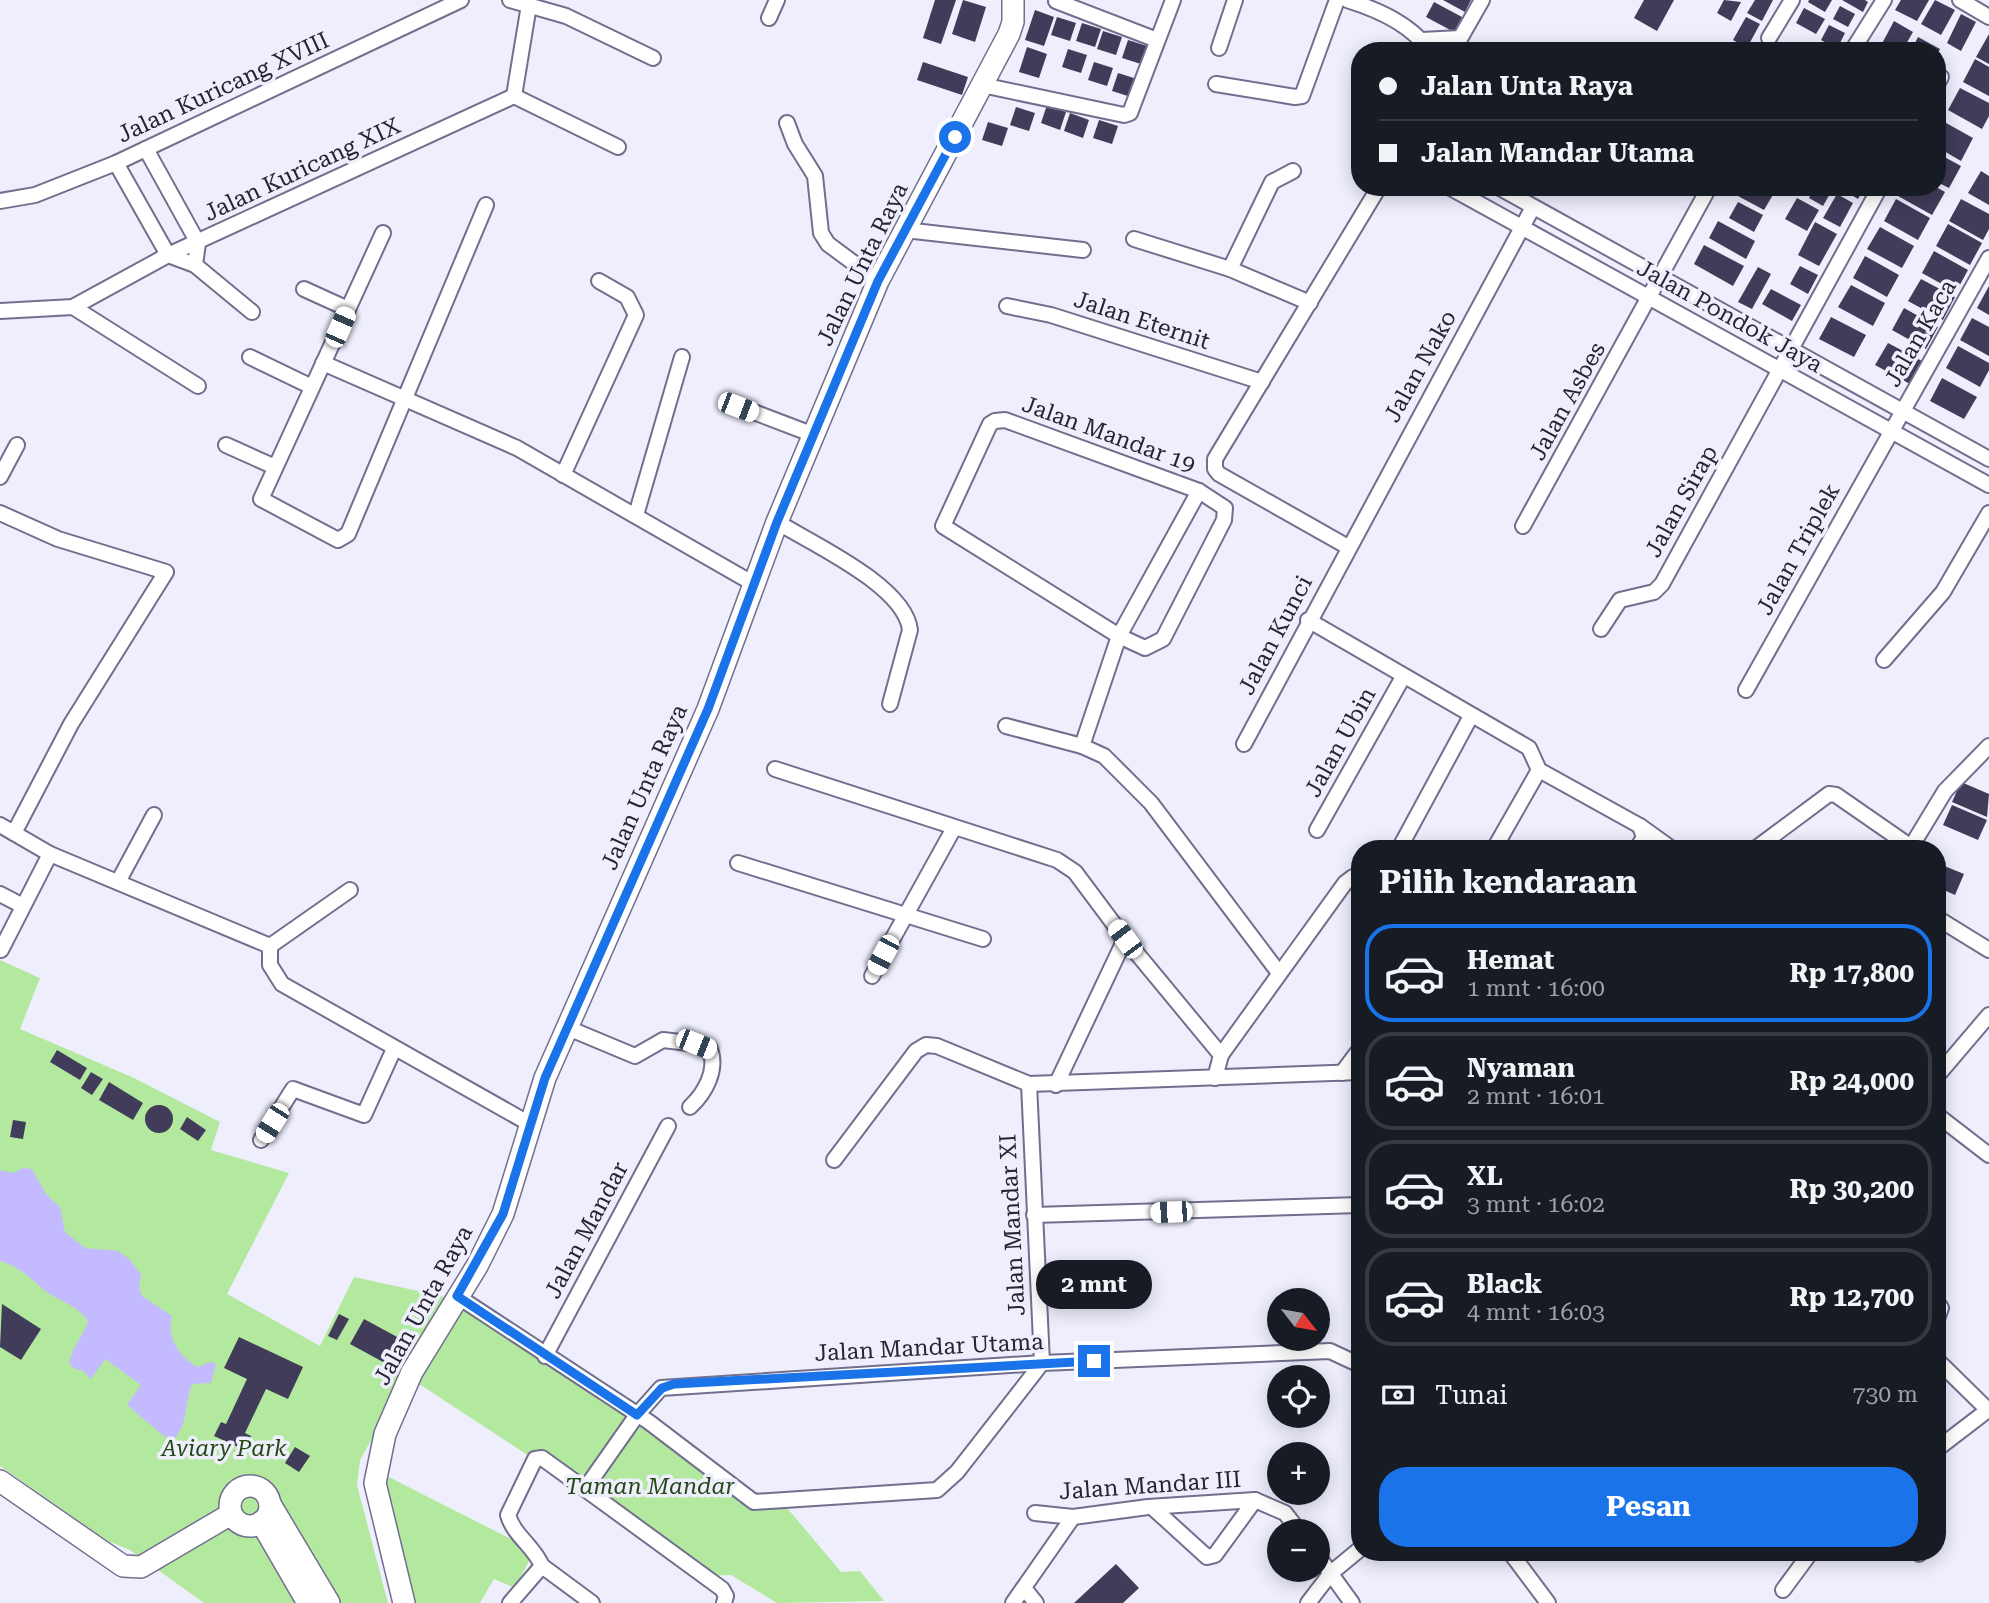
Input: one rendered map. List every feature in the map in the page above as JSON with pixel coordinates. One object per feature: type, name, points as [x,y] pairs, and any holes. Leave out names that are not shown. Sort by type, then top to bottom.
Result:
[{"type":"street","name":"Jalan Kuricang XVIII","points":[[0,201],[35,195],[116,163],[461,0]]},
{"type":"street","points":[[510,0],[566,16],[653,58]]},
{"type":"street","points":[[769,18],[776,0]]},
{"type":"street","name":"Jalan Unta Raya","points":[[404,1603],[375,1483],[384,1434],[403,1389],[503,1214],[545,1078],[600,947],[659,825],[708,709],[777,522],[878,281],[1013,22],[1013,0]]},
{"type":"street","points":[[982,85],[1124,115],[1134,109],[1173,0]]},
{"type":"street","points":[[1219,48],[1235,0]]},
{"type":"street","points":[[1216,84],[1302,96],[1337,0]]},
{"type":"street","points":[[1347,0],[1378,5],[1422,42]]},
{"type":"street","points":[[1457,42],[1482,0]]},
{"type":"street","points":[[1769,38],[1792,0]]},
{"type":"street","points":[[1858,42],[1884,0]]},
{"type":"street","points":[[1960,0],[1989,17]]},
{"type":"street","points":[[1056,1],[1157,40]]},
{"type":"street","points":[[529,5],[514,96],[618,147]]},
{"type":"street","name":"Jalan Kuricang XIX","points":[[0,311],[73,307],[168,255],[514,96]]},
{"type":"street","points":[[787,123],[795,144],[815,176],[821,233],[828,244],[878,281]]},
{"type":"street","points":[[146,149],[198,243],[195,265]]},
{"type":"street","points":[[116,163],[168,255],[195,265],[252,312]]},
{"type":"street","points":[[1230,269],[1272,182],[1293,171]]},
{"type":"street","points":[[1348,547],[1215,469],[1218,452],[1374,196]]},
{"type":"street","name":"Jalan Pondok Jaya","points":[[1465,196],[1989,485]]},
{"type":"street","name":"Jalan Pondok Jaya","points":[[1521,196],[1533,206],[1989,458]]},
{"type":"street","name":"Jalan Asbes","points":[[1523,526],[1704,196]]},
{"type":"street","name":"Jalan Sirap","points":[[1601,629],[1620,600],[1654,592],[1661,584],[1875,196]]},
{"type":"street","points":[[383,233],[261,499],[332,538],[345,538],[486,205]]},
{"type":"street","name":"Jalan Nako","points":[[1348,547],[1533,206]]},
{"type":"street","points":[[905,230],[1083,250]]},
{"type":"street","points":[[1134,239],[1230,269],[1310,303]]},
{"type":"street","name":"Jalan Kaca","points":[[1890,430],[1989,258]]},
{"type":"street","points":[[563,475],[636,315],[627,297],[599,281]]},
{"type":"street","points":[[304,289],[348,309]]},
{"type":"street","name":"Jalan Eternit","points":[[1007,306],[1051,315],[1262,382]]},
{"type":"street","points":[[73,307],[198,386]]},
{"type":"street","points":[[250,357],[312,387]]},
{"type":"street","points":[[636,515],[682,357]]},
{"type":"street","points":[[323,363],[516,448],[754,584]]},
{"type":"street","points":[[738,407],[814,435]]},
{"type":"street","name":"Jalan Mandar 19","points":[[1005,420],[1199,491],[1221,503],[1226,512],[1163,639],[1145,648],[1119,636],[943,526],[990,424],[995,421],[1005,420]]},
{"type":"street","name":"Jalan Triplek","points":[[1746,690],[1890,430]]},
{"type":"street","points":[[0,477],[17,445]]},
{"type":"street","points":[[226,445],[275,467]]},
{"type":"street","name":"Jalan Mandar 19","points":[[1082,746],[1119,636],[1199,491]]},
{"type":"street","points":[[0,513],[58,539],[166,572],[71,724],[14,833]]},
{"type":"street","points":[[1884,660],[1944,592],[1989,513]]},
{"type":"street","points":[[777,522],[884,587],[909,623],[910,631],[890,705]]},
{"type":"street","name":"Jalan Kunci","points":[[1244,744],[1348,547]]},
{"type":"street","points":[[1308,620],[1529,748],[1539,770],[1640,826],[1659,840]]},
{"type":"street","name":"Jalan Ubin","points":[[1317,830],[1403,677]]},
{"type":"street","points":[[1404,840],[1471,716]]},
{"type":"street","points":[[1006,726],[1082,746],[1104,756],[1151,803],[1279,973]]},
{"type":"street","points":[[1915,840],[1945,792],[1989,746]]},
{"type":"street","points":[[775,769],[1057,860],[1075,873],[1125,939],[1221,1055]]},
{"type":"street","points":[[1498,840],[1539,770]]},
{"type":"street","points":[[1767,840],[1829,794],[1836,795],[1902,840]]},
{"type":"street","points":[[118,882],[154,816]]},
{"type":"street","points":[[0,825],[50,854],[270,946]]},
{"type":"street","points":[[1640,826],[1643,840]]},
{"type":"street","points":[[872,976],[954,828]]},
{"type":"street","points":[[1,950],[50,854]]},
{"type":"street","points":[[738,863],[983,939]]},
{"type":"street","points":[[1215,1078],[1221,1055],[1345,883],[1351,878]]},
{"type":"street","points":[[270,946],[350,890]]},
{"type":"street","points":[[0,894],[23,906]]},
{"type":"street","points":[[1946,924],[1989,950]]},
{"type":"street","points":[[1056,1085],[1125,939]]},
{"type":"street","points":[[270,946],[270,965],[282,984],[530,1124]]},
{"type":"street","points":[[1946,1065],[1989,1015]]},
{"type":"street","points":[[568,1028],[635,1056],[663,1040],[696,1044],[710,1049],[714,1058],[708,1082],[702,1096],[690,1107]]},
{"type":"street","points":[[834,1160],[916,1051],[926,1045],[937,1046],[1029,1084],[1351,1072]]},
{"type":"street","points":[[261,1140],[293,1089],[364,1115],[394,1049]]},
{"type":"street","points":[[1342,1073],[1351,1061]]},
{"type":"street","name":"Jalan Mandar XI","points":[[1029,1084],[1042,1363]]},
{"type":"street","points":[[1946,1122],[1989,1155]]},
{"type":"street","name":"Jalan Mandar","points":[[545,1356],[668,1126]]},
{"type":"street","points":[[1034,1215],[1351,1205]]},
{"type":"street","points":[[457,1296],[637,1415],[758,1503],[937,1490],[957,1472],[1042,1363]]},
{"type":"street","name":"Jalan Mandar Utama","points":[[585,1489],[637,1415],[662,1388],[674,1384],[1042,1363],[1330,1351],[1351,1361]]},
{"type":"street","points":[[1946,1369],[1988,1411],[1946,1442]]},
{"type":"street","points":[[592,1603],[542,1566],[539,1557],[512,1527],[508,1515],[531,1465],[542,1458],[722,1589],[726,1596],[724,1603]]},
{"type":"street","points":[[0,1481],[123,1566],[141,1567],[231,1514]]},
{"type":"street","points":[[266,1513],[247,1526],[231,1514],[230,1500],[245,1486],[252,1485],[264,1491],[266,1513],[309,1603]]},
{"type":"street","points":[[1152,1507],[1207,1557],[1215,1555],[1255,1500]]},
{"type":"street","name":"Jalan Mandar III","points":[[1035,1513],[1073,1517],[1152,1507],[1255,1500],[1285,1513],[1290,1519]]},
{"type":"street","points":[[266,1513],[329,1603]]},
{"type":"street","points":[[1013,1603],[1073,1517]]},
{"type":"street","points":[[1308,1603],[1331,1573],[1351,1556]]},
{"type":"street","points":[[1517,1561],[1548,1603]]},
{"type":"street","points":[[1783,1590],[1804,1561]]},
{"type":"street","points":[[510,1603],[542,1566]]},
{"type":"street","points":[[1331,1573],[1352,1603]]},
{"type":"street","points":[[1024,1588],[1036,1603]]},
{"type":"green space","name":"Aviary Park","points":[[0,960],[40,978],[20,1029],[134,1078],[220,1122],[211,1150],[289,1173],[227,1294],[320,1346],[354,1277],[450,1298],[360,1460],[357,1485],[388,1603],[204,1603],[130,1550],[108,1541],[0,1466]]},
{"type":"green space","name":"Taman Mandar","points":[[452,1298],[631,1419],[578,1488],[413,1380]]},
{"type":"green space","name":"Taman Mandar","points":[[633,1419],[753,1506],[783,1503],[841,1572],[860,1571],[884,1601],[777,1603],[731,1575],[701,1576],[580,1490]]},
{"type":"green space","points":[[371,1468],[511,1539],[530,1559],[515,1588],[494,1579],[480,1603],[405,1603]]},
{"type":"shaded area","points":[[23,1168],[32,1169],[46,1194],[60,1207],[65,1232],[85,1248],[118,1251],[128,1258],[141,1274],[139,1287],[142,1296],[172,1316],[173,1339],[185,1358],[198,1367],[210,1362],[216,1364],[211,1383],[192,1384],[182,1426],[175,1438],[165,1437],[127,1405],[141,1385],[105,1359],[91,1379],[83,1371],[73,1368],[69,1363],[70,1358],[88,1321],[78,1310],[48,1293],[22,1272],[0,1261],[0,1170],[13,1173]]},
{"type":"building","points":[[935,0],[956,0],[941,44],[923,38]]},
{"type":"building","points":[[963,0],[986,7],[975,42],[952,34]]},
{"type":"building","points":[[1443,0],[1471,0],[1465,12]]},
{"type":"building","points":[[1644,0],[1674,0],[1657,31],[1634,18]]},
{"type":"building","points":[[1724,0],[1741,2],[1731,21],[1717,13]]},
{"type":"building","points":[[1755,0],[1773,0],[1762,21],[1747,13]]},
{"type":"building","points":[[1832,0],[1825,12],[1808,2]]},
{"type":"building","points":[[1842,0],[1865,0],[1868,2],[1863,12]]},
{"type":"building","points":[[1901,0],[1929,0],[1917,21],[1895,10]]},
{"type":"building","points":[[1935,0],[1955,10],[1941,35],[1921,24]]},
{"type":"building","points":[[1434,2],[1462,17],[1454,32],[1426,17]]},
{"type":"building","points":[[1840,6],[1855,14],[1848,27],[1833,19]]},
{"type":"building","points":[[1804,8],[1825,19],[1816,34],[1796,23]]},
{"type":"building","points":[[1035,10],[1054,17],[1044,46],[1025,40]]},
{"type":"building","points":[[1961,14],[1976,22],[1961,51],[1947,43]]},
{"type":"building","points":[[1057,17],[1076,23],[1070,41],[1051,35]]},
{"type":"building","points":[[1746,17],[1760,24],[1750,42],[1733,40]]},
{"type":"building","points":[[1894,21],[1913,32],[1907,42],[1883,42]]},
{"type":"building","points":[[1082,23],[1101,29],[1095,47],[1076,41]]},
{"type":"building","points":[[1829,25],[1845,33],[1840,42],[1821,40]]},
{"type":"building","points":[[1103,31],[1122,37],[1116,55],[1097,49]]},
{"type":"building","points":[[1989,34],[1989,64],[1976,57]]},
{"type":"building","points":[[1128,40],[1147,46],[1141,64],[1122,58]]},
{"type":"building","points":[[1027,47],[1047,54],[1039,78],[1019,72]]},
{"type":"building","points":[[1068,49],[1087,55],[1081,73],[1062,67]]},
{"type":"building","points":[[1975,59],[1989,67],[1989,96],[1963,82]]},
{"type":"building","points":[[923,62],[968,77],[962,95],[917,80]]},
{"type":"building","points":[[1094,62],[1113,68],[1107,86],[1088,80]]},
{"type":"building","points":[[1118,73],[1137,79],[1131,97],[1112,91]]},
{"type":"building","points":[[1960,88],[1989,103],[1989,116],[1982,129],[1948,110]]},
{"type":"building","points":[[1047,105],[1066,112],[1060,130],[1041,123]]},
{"type":"building","points":[[1016,107],[1035,113],[1029,131],[1010,125]]},
{"type":"building","points":[[1070,113],[1089,120],[1083,138],[1064,131]]},
{"type":"building","points":[[1099,120],[1118,126],[1112,144],[1093,138]]},
{"type":"building","points":[[988,122],[1008,128],[1002,146],[982,140]]},
{"type":"building","points":[[1946,123],[1973,138],[1961,161],[1946,152]]},
{"type":"building","points":[[1946,158],[1961,166],[1949,188],[1946,186]]},
{"type":"building","points":[[1981,171],[1989,176],[1989,205],[1968,193]]},
{"type":"building","points":[[1738,196],[1772,196],[1764,210]]},
{"type":"building","points":[[1810,196],[1829,196],[1823,206],[1809,198]]},
{"type":"building","points":[[1836,196],[1853,203],[1840,227],[1823,218]]},
{"type":"building","points":[[1898,196],[1943,196],[1932,215]]},
{"type":"building","points":[[1797,198],[1819,210],[1807,231],[1785,219]]},
{"type":"building","points":[[1896,199],[1930,218],[1918,240],[1884,221]]},
{"type":"building","points":[[1961,199],[1989,214],[1989,229],[1983,240],[1949,221]]},
{"type":"building","points":[[1738,202],[1763,215],[1754,232],[1729,218]]},
{"type":"building","points":[[1718,221],[1755,241],[1746,259],[1709,238]]},
{"type":"building","points":[[1815,222],[1837,234],[1819,266],[1798,255]]},
{"type":"building","points":[[1948,224],[1982,243],[1970,265],[1936,246]]},
{"type":"building","points":[[1880,227],[1914,246],[1902,268],[1867,249]]},
{"type":"building","points":[[1704,245],[1744,266],[1733,286],[1694,264]]},
{"type":"building","points":[[1934,251],[1968,270],[1956,292],[1922,273]]},
{"type":"building","points":[[1865,256],[1899,275],[1887,297],[1853,278]]},
{"type":"building","points":[[1800,266],[1818,275],[1808,294],[1790,284]]},
{"type":"building","points":[[1758,267],[1771,274],[1752,309],[1738,302]]},
{"type":"building","points":[[1921,279],[1955,297],[1943,320],[1908,301]]},
{"type":"building","points":[[1851,285],[1885,303],[1873,326],[1838,307]]},
{"type":"building","points":[[1989,286],[1989,315],[1977,308]]},
{"type":"building","points":[[1771,289],[1801,305],[1792,321],[1762,304]]},
{"type":"building","points":[[1904,308],[1938,327],[1926,349],[1892,330]]},
{"type":"building","points":[[1831,317],[1866,335],[1854,357],[1819,339]]},
{"type":"building","points":[[1972,318],[1989,327],[1989,356],[1960,340]]},
{"type":"building","points":[[1888,343],[1922,361],[1910,384],[1875,365]]},
{"type":"building","points":[[1958,346],[1989,363],[1989,370],[1980,387],[1946,368]]},
{"type":"building","points":[[1942,378],[1977,397],[1964,419],[1930,401]]},
{"type":"building","points":[[1961,782],[1989,794],[1987,817],[1952,802]]},
{"type":"building","points":[[1952,805],[1987,820],[1978,840],[1943,825]]},
{"type":"building","points":[[1946,867],[1964,874],[1955,895],[1946,891]]},
{"type":"building","points":[[57,1050],[87,1068],[80,1080],[50,1062]]},
{"type":"building","points":[[91,1072],[103,1079],[92,1095],[81,1088]]},
{"type":"building","points":[[109,1082],[143,1103],[133,1120],[99,1100]]},
{"type":"building","points":[[159,1105],[169,1109],[173,1119],[169,1129],[159,1133],[149,1129],[145,1119],[149,1109]]},
{"type":"building","points":[[187,1117],[206,1130],[198,1141],[180,1129]]},
{"type":"building","points":[[13,1120],[26,1122],[23,1139],[10,1137]]},
{"type":"building","points":[[2,1304],[41,1329],[21,1360],[0,1347]]},
{"type":"building","points":[[339,1314],[349,1319],[337,1340],[328,1336]]},
{"type":"building","points":[[364,1319],[410,1344],[396,1369],[350,1344]]},
{"type":"building","points":[[239,1337],[303,1367],[288,1399],[266,1389],[245,1433],[251,1436],[245,1450],[214,1436],[221,1422],[226,1424],[247,1379],[224,1368]]},
{"type":"building","points":[[295,1447],[310,1456],[299,1472],[285,1463]]},
{"type":"building","points":[[1116,1564],[1139,1588],[1123,1603],[1074,1603]]},
{"type":"route","points":[[955,137],[878,281],[777,522],[708,709],[659,825],[600,947],[545,1078],[503,1214],[477,1266],[457,1296],[637,1415],[653,1395],[674,1384],[1094,1361]]}]
